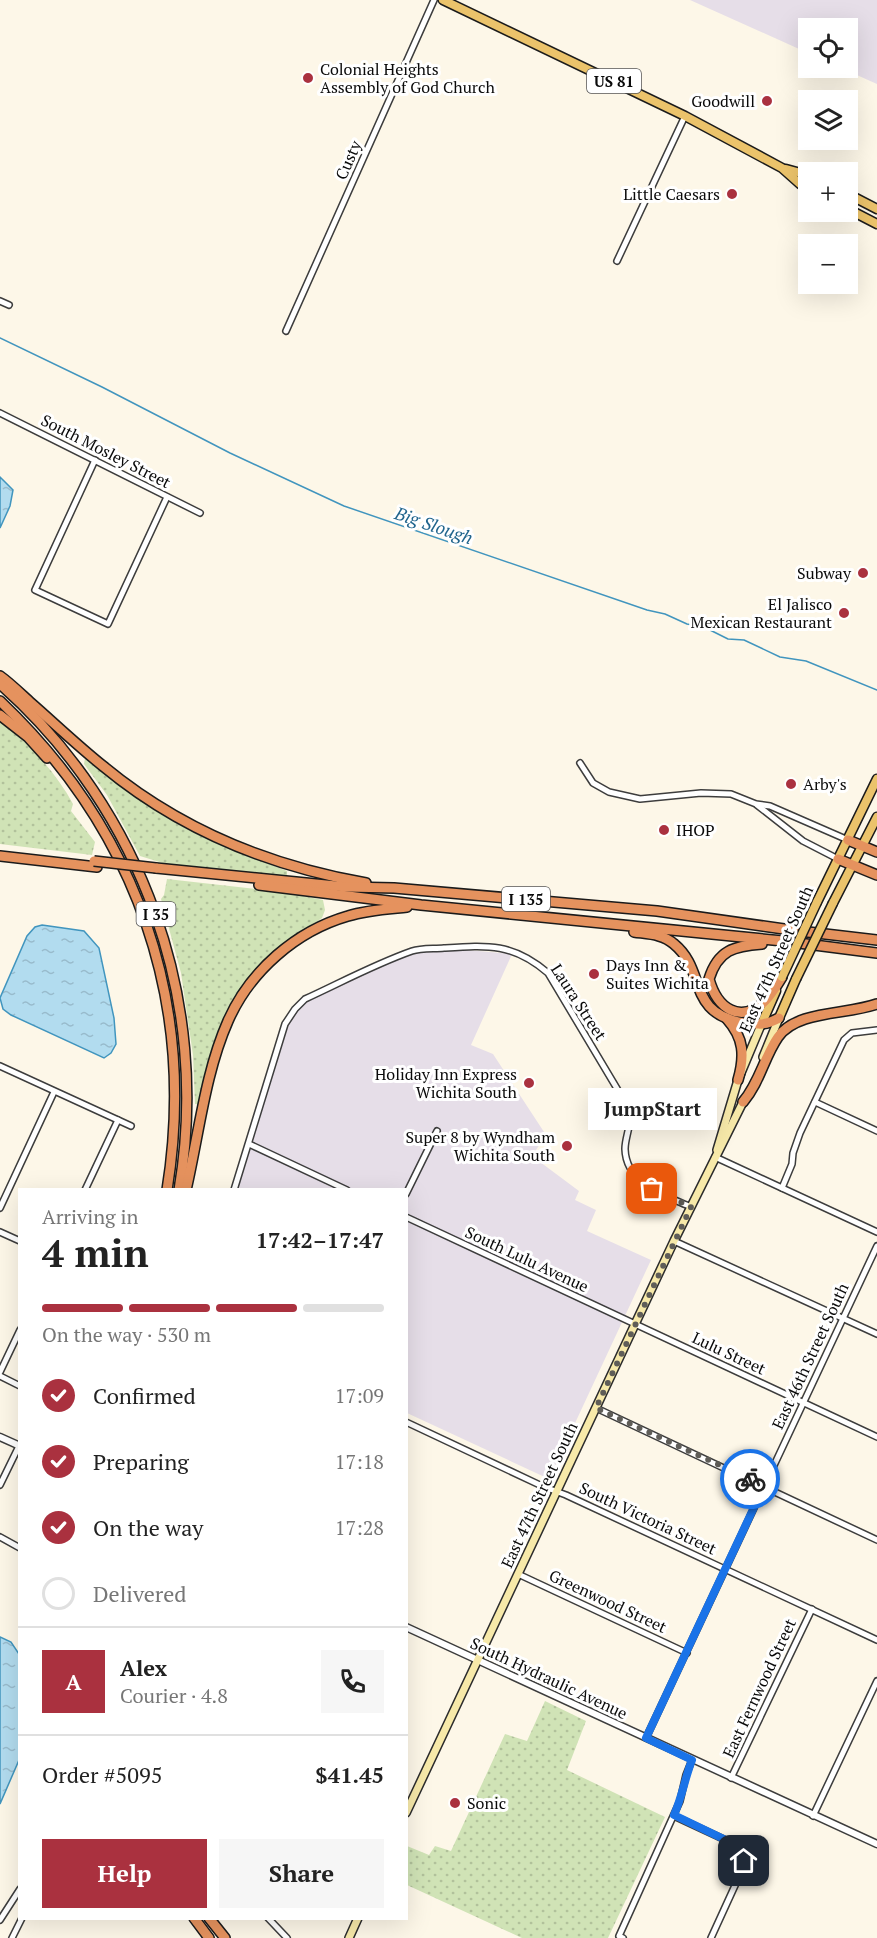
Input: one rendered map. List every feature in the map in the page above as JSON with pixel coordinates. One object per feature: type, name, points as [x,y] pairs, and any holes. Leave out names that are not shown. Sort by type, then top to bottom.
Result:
[{"type":"highway","points":[[0,676],[102,766],[131,788],[184,822],[267,859],[329,876],[394,888]]},
{"type":"highway","name":"I 35","points":[[0,684],[56,741],[92,787],[130,852],[153,905],[175,982],[186,1054],[187,1118],[179,1188]]},
{"type":"highway","name":"I 35","points":[[0,700],[52,754],[87,803],[110,839],[147,924],[168,1010],[175,1087],[174,1138],[167,1188]]},
{"type":"highway","points":[[0,715],[28,737],[54,766],[101,831],[110,839]]},
{"type":"highway","points":[[848,840],[877,852]]},
{"type":"highway","points":[[0,850],[95,864]]},
{"type":"highway","points":[[0,856],[346,887],[394,888]]},
{"type":"highway","points":[[838,860],[877,875]]},
{"type":"highway","points":[[157,870],[422,905]]},
{"type":"highway","name":"I 135","points":[[394,888],[657,911],[877,940]]},
{"type":"highway","points":[[186,1188],[206,1094],[222,1036],[236,1005],[253,980],[300,937],[326,924],[375,910],[422,905]]},
{"type":"highway","name":"I 135","points":[[422,905],[783,941],[877,953]]},
{"type":"highway","points":[[573,920],[661,936],[674,943],[687,961],[704,999],[717,1015],[761,1025],[779,1018]]},
{"type":"highway","points":[[853,937],[877,934]]},
{"type":"highway","points":[[782,977],[763,1003],[750,1012],[741,1013],[732,1011],[716,998],[709,979],[717,960],[726,952],[742,946],[783,941]]},
{"type":"highway","points":[[743,1102],[753,1090],[777,1038],[785,1029],[807,1018],[853,1012],[877,1004]]},
{"type":"highway","points":[[727,1019],[738,1033],[742,1047],[742,1066],[738,1080]]},
{"type":"highway","points":[[196,1920],[209,1938]]},
{"type":"highway","points":[[211,1920],[225,1938]]},
{"type":"main road","name":"US 81","points":[[443,0],[685,116],[782,168],[798,180]]},
{"type":"main road","name":"US 81","points":[[782,168],[798,172]]},
{"type":"main road","points":[[858,199],[877,209]]},
{"type":"main road","points":[[858,214],[876,222]]},
{"type":"main road","name":"East 47th Street South","points":[[715,1157],[738,1080],[761,1025],[877,779]]},
{"type":"main road","name":"East 47th Street South","points":[[408,1809],[635,1324],[743,1102],[796,980],[877,818]]},
{"type":"main road","points":[[349,1938],[357,1920]]},
{"type":"street","name":"Custy","points":[[286,331],[434,0]]},
{"type":"street","points":[[617,261],[685,116]]},
{"type":"street","points":[[0,301],[9,305]]},
{"type":"street","name":"South Mosley Street","points":[[0,413],[200,513]]},
{"type":"street","points":[[95,460],[35,590],[108,624],[167,497]]},
{"type":"street","points":[[580,763],[593,783],[609,792],[640,799],[701,793],[731,794],[756,804],[770,806],[848,840]]},
{"type":"street","points":[[756,804],[803,841],[838,860]]},
{"type":"street","name":"Laura Street","points":[[235,1188],[285,1024],[305,999],[414,950],[478,945],[516,951],[548,973],[628,1107],[629,1124],[625,1146],[626,1160],[632,1171],[640,1181],[658,1193],[691,1207]]},
{"type":"street","points":[[782,1188],[792,1164],[800,1133],[844,1040],[852,1034],[877,1030]]},
{"type":"street","points":[[0,1066],[131,1126]]},
{"type":"street","points":[[0,1208],[2,1197],[54,1092]]},
{"type":"street","points":[[815,1102],[877,1131]]},
{"type":"street","points":[[87,1188],[118,1120]]},
{"type":"street","points":[[408,1190],[437,1131]]},
{"type":"street","points":[[249,1144],[343,1188]]},
{"type":"street","points":[[715,1157],[877,1232]]},
{"type":"street","name":"South Lulu Avenue","points":[[408,1218],[635,1324]]},
{"type":"street","points":[[0,1232],[18,1240]]},
{"type":"street","points":[[675,1241],[877,1334]]},
{"type":"street","name":"East 46th Street South","points":[[646,1738],[877,1246]]},
{"type":"street","name":"Lulu Street","points":[[635,1324],[877,1437]]},
{"type":"street","points":[[18,1334],[0,1374],[18,1385]]},
{"type":"street","points":[[596,1408],[877,1540]]},
{"type":"street","name":"South Victoria Street","points":[[408,1423],[877,1640]]},
{"type":"street","points":[[0,1437],[18,1446]]},
{"type":"street","points":[[0,1485],[18,1448]]},
{"type":"street","points":[[0,1537],[18,1547]]},
{"type":"street","name":"Greenwood Street","points":[[518,1574],[687,1653]]},
{"type":"street","name":"East Fernwood Street","points":[[731,1778],[812,1609]]},
{"type":"street","name":"South Hydraulic Avenue","points":[[408,1628],[877,1845]]},
{"type":"street","points":[[813,1816],[876,1686]]},
{"type":"street","points":[[621,1937],[680,1801],[692,1760]]},
{"type":"street","points":[[674,1815],[732,1843],[742,1854],[743,1864],[711,1938]]},
{"type":"street","points":[[0,1920],[18,1892]]},
{"type":"street","points":[[12,1938],[21,1920]]},
{"type":"street","points":[[270,1920],[287,1938]]},
{"type":"shaded area","points":[[690,0],[877,0],[877,84],[858,76],[858,18],[798,18],[798,49]]},
{"type":"shaded area","points":[[444,948],[512,954],[471,1045],[493,1054],[546,1135],[532,1156],[579,1191],[575,1200],[596,1210],[587,1231],[651,1260],[549,1479],[408,1413],[408,1188],[235,1188],[287,1021],[305,999],[414,950]]},
{"type":"green space","points":[[0,720],[31,748],[66,792],[73,804],[71,811],[95,842],[92,855],[0,844]]},
{"type":"green space","points":[[85,758],[125,790],[167,818],[219,844],[287,871],[287,876],[166,864],[140,856],[107,795],[84,764]]},
{"type":"green space","points":[[167,879],[283,892],[323,900],[325,910],[322,918],[280,947],[244,986],[201,1105],[195,1104],[193,1055],[181,973],[161,899]]},
{"type":"green space","points":[[545,1701],[586,1721],[567,1770],[665,1817],[608,1938],[522,1938],[408,1885],[408,1846],[429,1855],[435,1846],[451,1851],[505,1734],[527,1741]]},
{"type":"water","points":[[0,477],[13,490],[10,506],[0,528]]},
{"type":"water","points":[[42,925],[84,931],[99,948],[114,1018],[116,1044],[111,1053],[104,1058],[11,1015],[3,1009],[0,998],[27,936],[35,927]]},
{"type":"water","points":[[0,1637],[11,1642],[18,1652],[18,1762],[0,1804]]},
{"type":"waterway","name":"Big Slough","points":[[0,338],[230,453],[344,506],[647,610],[665,614],[687,624],[706,628],[728,639],[744,640],[780,657],[806,661],[877,690]]},
{"type":"way so far","points":[[652,1189],[691,1207],[596,1408],[750,1479]]},
{"type":"place","name":"Colonial Heights Assembly of God Church","points":[[308,78]]},
{"type":"place","name":"Goodwill","points":[[767,101]]},
{"type":"place","name":"Little Caesars","points":[[732,194]]},
{"type":"place","name":"Subway","points":[[863,573]]},
{"type":"place","name":"El Jalisco Mexican Restaurant","points":[[844,613]]},
{"type":"place","name":"Arby's","points":[[791,784]]},
{"type":"place","name":"IHOP","points":[[664,830]]},
{"type":"place","name":"Days Inn & Suites Wichita","points":[[594,974]]},
{"type":"place","name":"Holiday Inn Express Wichita South","points":[[529,1083]]},
{"type":"place","name":"Super 8 by Wyndham Wichita South","points":[[567,1146]]},
{"type":"place","name":"JumpStart","points":[[652,1189]]},
{"type":"place","name":"Sonic","points":[[455,1803]]},
{"type":"route","points":[[744,1861],[738,1848],[732,1843],[674,1815],[692,1760],[646,1738],[764,1486],[750,1479]]}]
